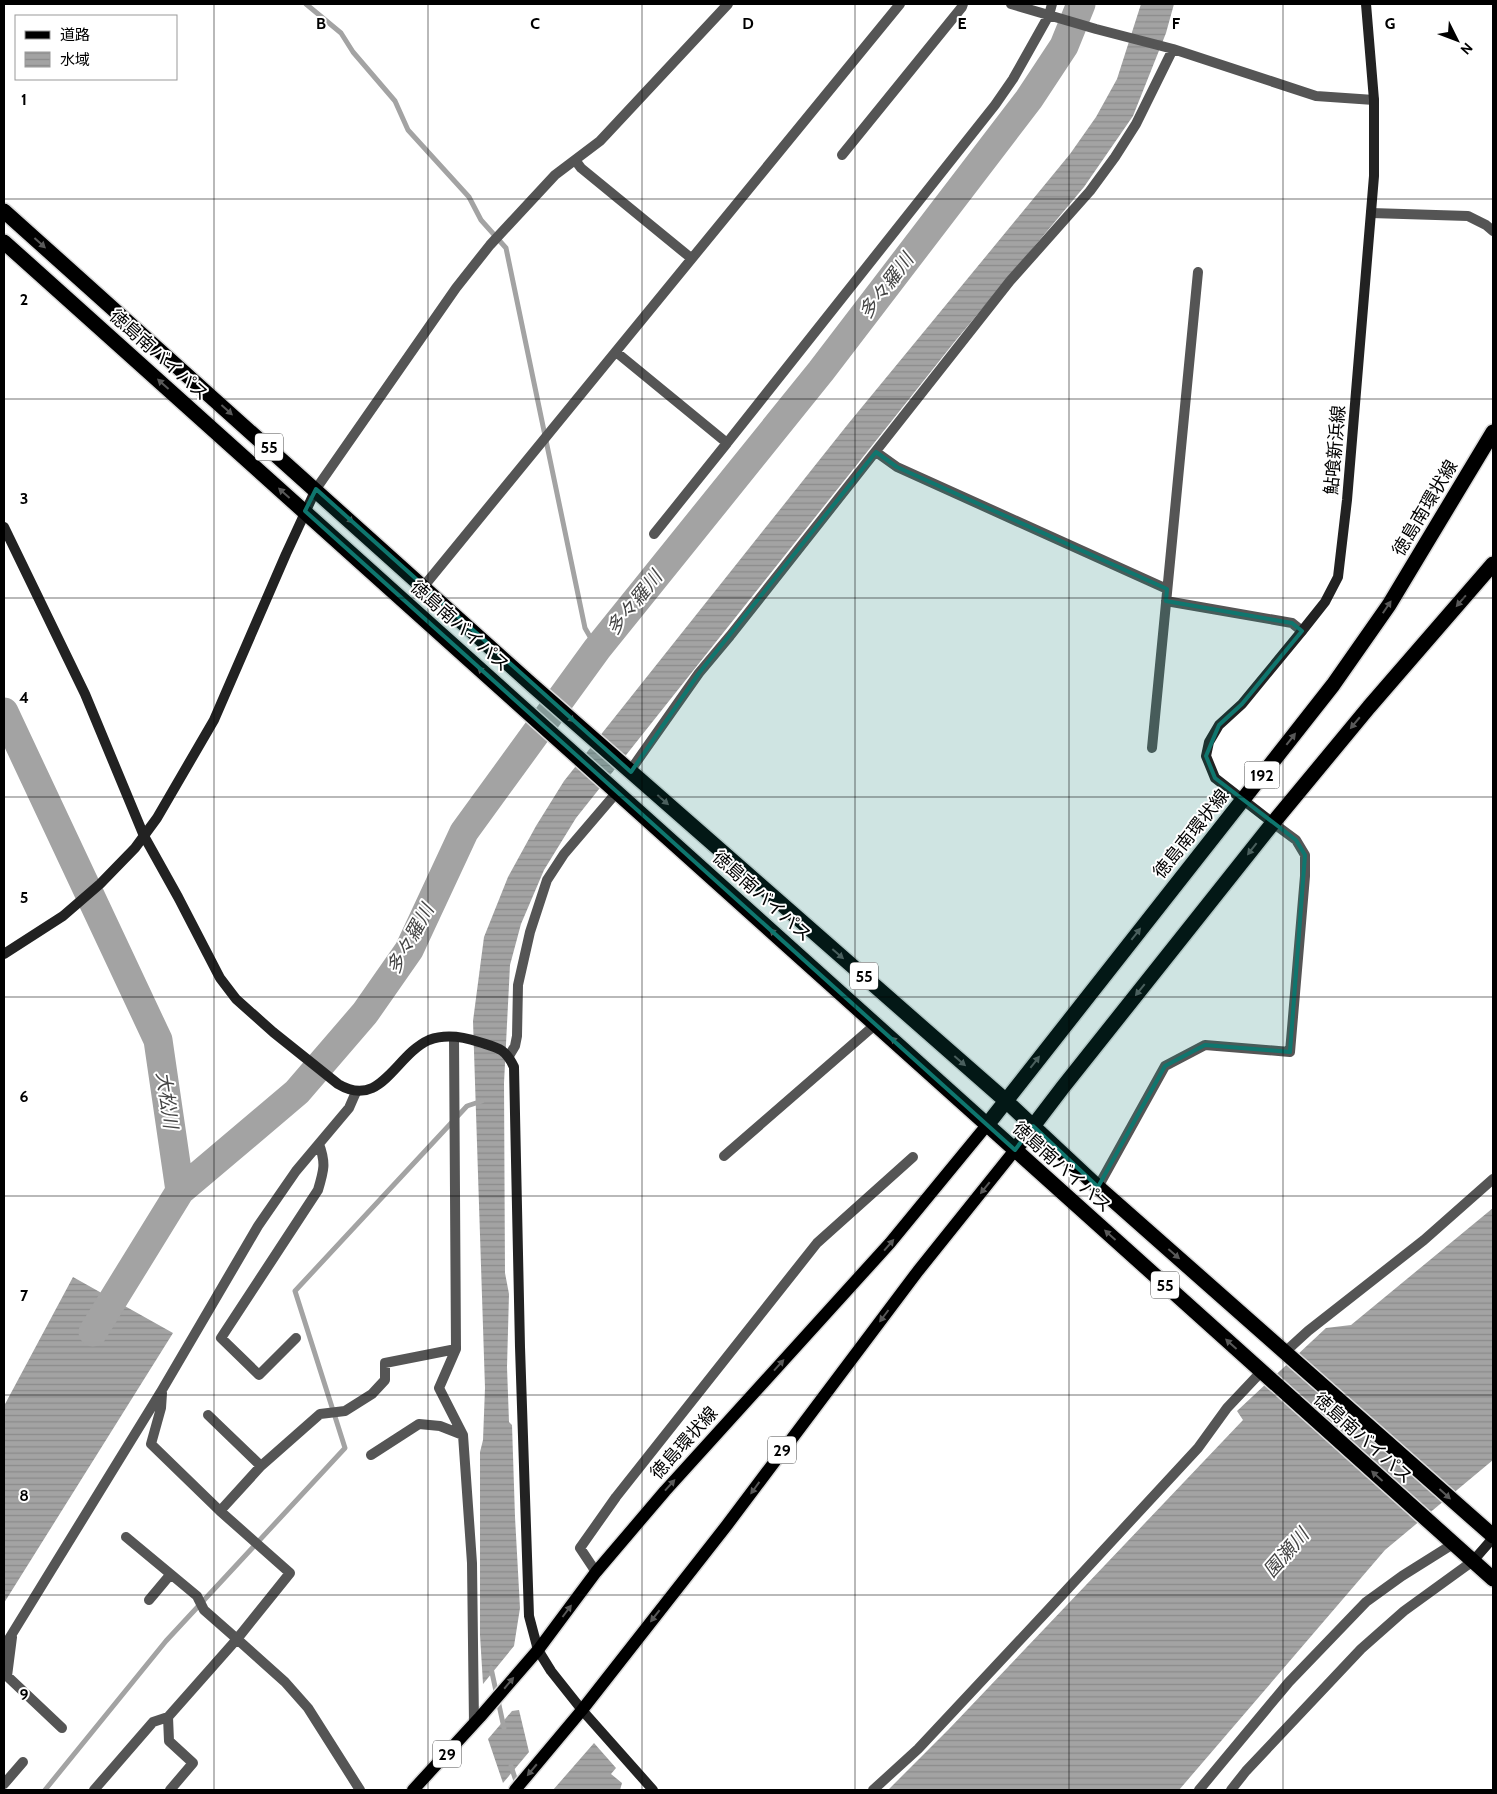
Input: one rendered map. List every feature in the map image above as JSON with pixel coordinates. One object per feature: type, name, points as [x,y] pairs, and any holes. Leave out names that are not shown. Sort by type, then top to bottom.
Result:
[{"type":"highway","name":"徳島南バイパス","points":[[4,211],[424,586],[532,685],[1005,1100],[1098,1187],[1493,1537]]},
{"type":"highway","name":"徳島南バイパス","points":[[4,242],[1493,1579]]},
{"type":"highway","name":"徳島南環状線","points":[[987,1125],[1333,685],[1389,605],[1493,432]]},
{"type":"highway","name":"192","points":[[1015,1150],[1273,823],[1369,707],[1493,564]]},
{"type":"main road","name":"徳島環状線","points":[[413,1790],[538,1650],[596,1572],[665,1491],[890,1243],[987,1125]]},
{"type":"main road","name":"29","points":[[515,1790],[582,1710],[727,1525],[918,1271],[1015,1150]]},
{"type":"street","points":[[4,951],[19,945],[63,916],[100,884],[135,848],[157,818],[214,720],[305,511],[316,490],[456,288],[490,245],[555,175],[600,141],[728,4]]},
{"type":"street","points":[[424,586],[900,4]]},
{"type":"street","points":[[842,155],[963,4]]},
{"type":"street","points":[[1011,4],[1169,48],[1316,96],[1374,100]]},
{"type":"street","points":[[654,534],[978,128],[1053,16],[1052,4]]},
{"type":"street","name":"鮎喰新浜線","points":[[1273,823],[1242,801],[1215,778],[1206,756],[1209,742],[1219,725],[1242,704],[1302,631],[1325,602],[1338,577],[1347,500],[1374,176],[1374,100],[1366,4]]},
{"type":"street","points":[[628,770],[699,673],[1010,282],[1090,192],[1136,124],[1169,48]]},
{"type":"street","points":[[575,160],[581,168],[691,258]]},
{"type":"street","points":[[1371,213],[1468,216],[1486,225],[1493,231]]},
{"type":"street","points":[[1152,748],[1198,272]]},
{"type":"street","points":[[616,352],[727,443]]},
{"type":"street","points":[[876,452],[897,467],[1167,589]]},
{"type":"street","points":[[4,527],[85,694],[144,836],[220,978],[236,999],[299,1054],[338,1084],[356,1092],[368,1091],[382,1083],[408,1054],[428,1041],[438,1038],[466,1038],[505,1052],[514,1067],[528,1616],[538,1650],[551,1671],[582,1710],[653,1790]]},
{"type":"street","points":[[1166,601],[1292,623],[1302,631]]},
{"type":"street","points":[[505,1052],[515,1046],[517,1036],[518,985],[530,932],[547,880],[613,788]]},
{"type":"street","points":[[1098,1187],[1165,1066],[1206,1045],[1290,1052],[1305,876],[1305,855],[1296,840],[1273,823]]},
{"type":"street","points":[[724,1156],[876,1024]]},
{"type":"street","points":[[454,1038],[456,1349],[439,1388],[463,1436],[472,1563],[477,1720]]},
{"type":"street","points":[[4,1647],[162,1390],[258,1226],[296,1171],[349,1108],[356,1092]]},
{"type":"street","points":[[296,1338],[259,1375],[221,1338],[318,1190],[324,1167],[319,1144]]},
{"type":"street","points":[[596,1572],[580,1548],[616,1498],[817,1243],[913,1158]]},
{"type":"street","points":[[1288,1354],[1308,1331],[1424,1240],[1493,1179]]},
{"type":"street","points":[[220,1510],[261,1466],[320,1414],[345,1411],[372,1394],[385,1380],[385,1363],[456,1349]]},
{"type":"street","points":[[873,1790],[918,1749],[1198,1448],[1228,1408],[1264,1374]]},
{"type":"street","points":[[94,1790],[153,1722],[168,1717],[237,1639],[290,1573],[151,1444],[161,1408],[162,1390]]},
{"type":"street","points":[[208,1415],[261,1466]]},
{"type":"street","points":[[371,1455],[419,1424],[440,1426],[463,1436]]},
{"type":"street","points":[[126,1537],[197,1596],[204,1610],[285,1682],[308,1708],[360,1790]]},
{"type":"street","points":[[1231,1790],[1246,1771],[1362,1649],[1404,1611],[1473,1561],[1493,1537]]},
{"type":"street","points":[[1199,1790],[1289,1682],[1366,1602],[1402,1576],[1454,1544]]},
{"type":"street","points":[[149,1600],[170,1575]]},
{"type":"street","points":[[13,1633],[7,1676],[62,1728]]},
{"type":"street","points":[[168,1717],[170,1742],[193,1763],[170,1790]]},
{"type":"street","points":[[4,1784],[23,1762]]},
{"type":"highlighted area","points":[[876,452],[897,467],[1167,589],[1166,601],[1292,623],[1302,631],[1242,704],[1219,725],[1206,756],[1215,778],[1296,840],[1305,855],[1290,1052],[1205,1045],[1165,1066],[1098,1187],[1033,1126],[1015,1150],[305,511],[316,489],[631,772],[699,673]]},
{"type":"water","points":[[1141,4],[1174,4],[1166,33],[1133,116],[1084,187],[956,340],[576,818],[544,870],[521,924],[510,965],[504,1083],[505,1273],[509,1294],[507,1367],[509,1422],[512,1425],[520,1608],[514,1646],[483,1684],[480,1635],[480,1452],[483,1440],[485,1388],[473,1021],[484,937],[508,877],[536,826],[564,781],[848,424],[1070,154],[1096,117],[1117,79]]},
{"type":"water","name":"園瀬川","points":[[1493,1208],[1493,1460],[1385,1550],[1179,1790],[888,1790],[949,1729],[1243,1420],[1237,1411],[1326,1328],[1351,1325]]},
{"type":"water","points":[[73,1277],[173,1333],[4,1603],[4,1406]]},
{"type":"water","points":[[519,1710],[529,1752],[503,1783],[488,1739],[512,1711]]},
{"type":"water","points":[[594,1743],[616,1768],[611,1774],[622,1783],[620,1790],[553,1790]]},
{"type":"waterway","points":[[306,4],[341,33],[353,52],[395,101],[408,130],[469,197],[481,220],[506,248],[585,628],[597,649]]},
{"type":"waterway","name":"多々羅川","points":[[93,1332],[180,1191],[297,1092],[365,1013],[409,950],[464,832],[597,649],[821,371],[1029,99],[1064,46],[1081,4]]},
{"type":"waterway","name":"大松川","points":[[4,712],[158,1040],[180,1191]]},
{"type":"waterway","points":[[45,1790],[166,1641],[345,1448],[295,1291],[467,1106],[482,1101]]},
{"type":"waterway","points":[[491,1668],[504,1728]]},
{"type":"waterway","points":[[511,1766],[517,1784]]}]
